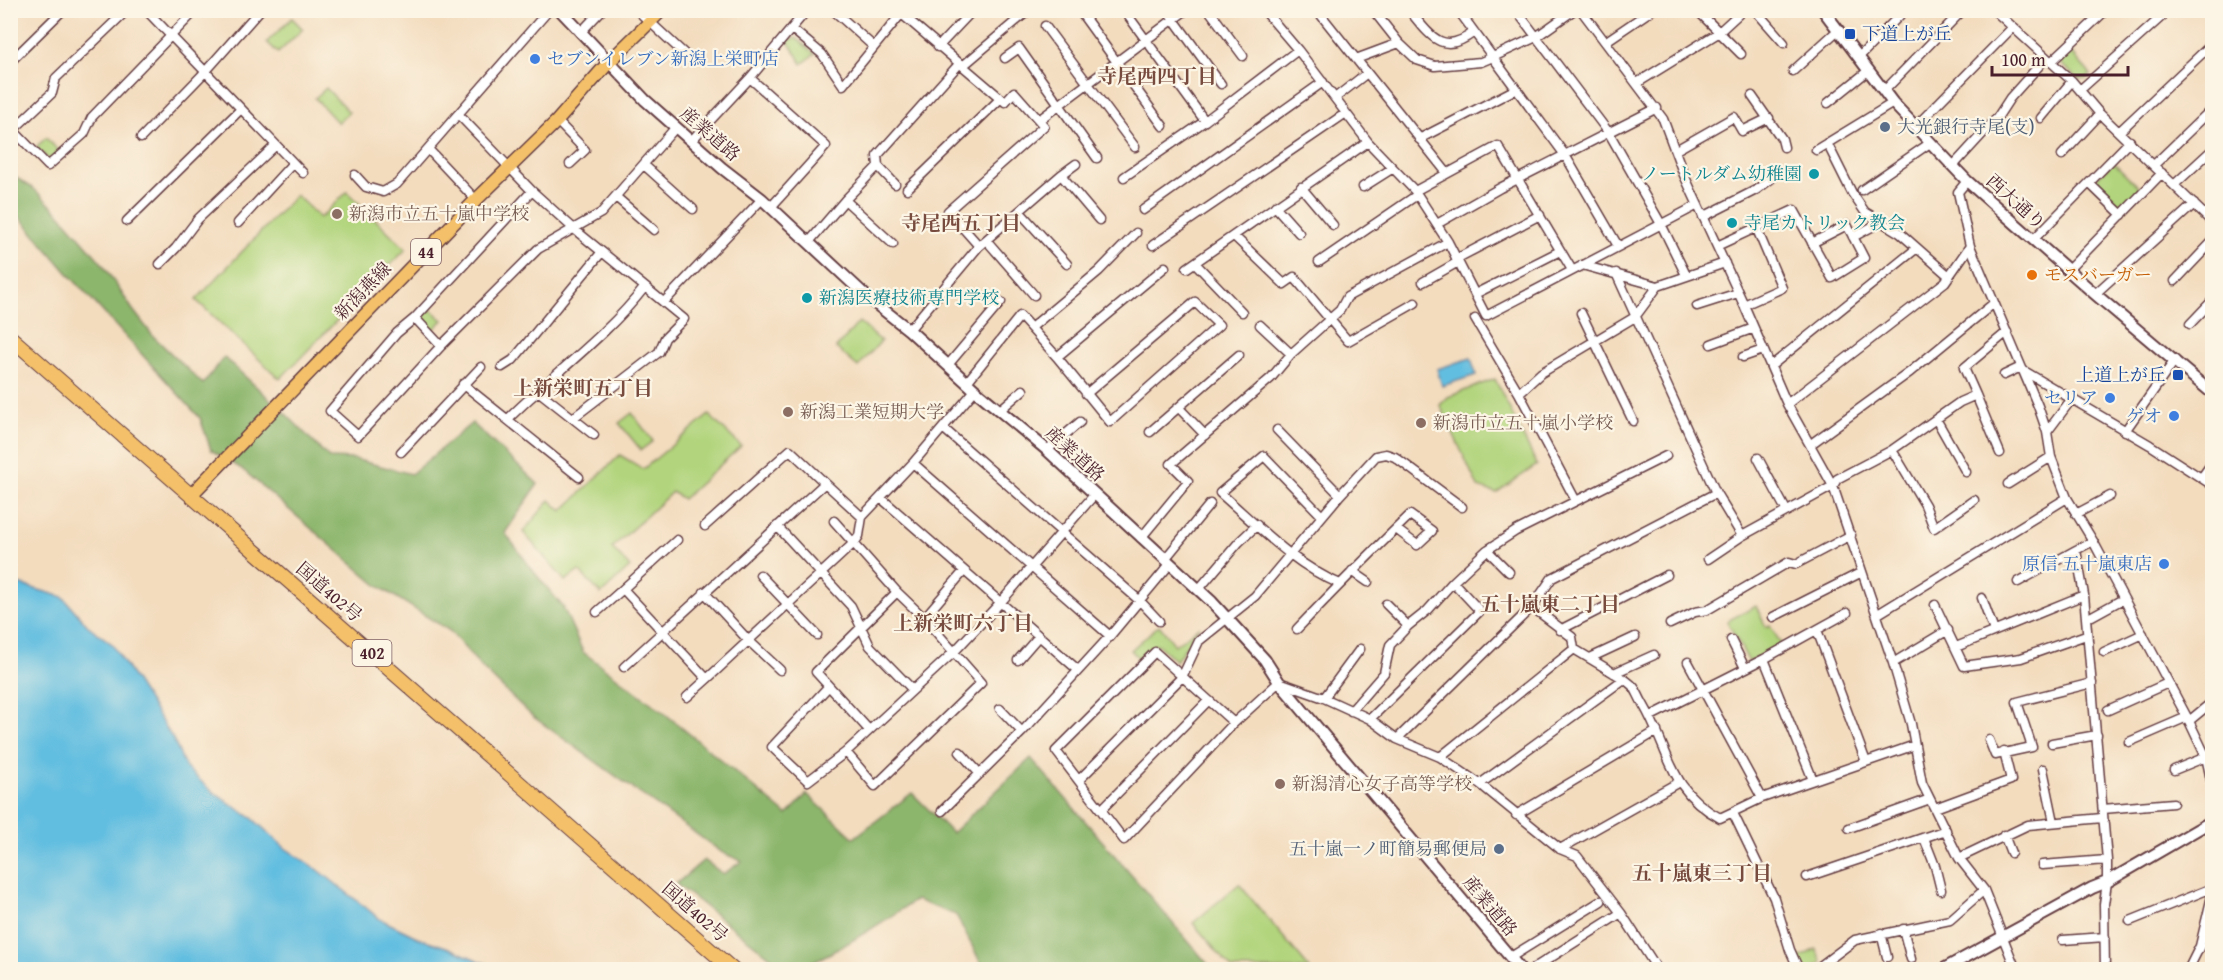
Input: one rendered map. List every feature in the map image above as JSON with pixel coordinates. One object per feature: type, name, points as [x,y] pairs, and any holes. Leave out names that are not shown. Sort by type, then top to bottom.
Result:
[{"type":"highway","name":"国道402号","points":[[10,337],[733,969]]},
{"type":"main road","name":"新潟燕線","points":[[191,495],[476,200],[557,121],[609,62],[662,10]]},
{"type":"street","points":[[10,62],[63,10]]},
{"type":"street","points":[[128,10],[56,78],[52,93],[13,130],[48,166],[84,134],[92,117],[196,10]]},
{"type":"street","points":[[146,10],[303,173]]},
{"type":"street","points":[[141,138],[205,72],[260,10]]},
{"type":"street","points":[[355,175],[366,187],[383,192],[398,184],[549,10]]},
{"type":"street","name":"産業道路","points":[[560,10],[645,100],[722,168],[762,199],[866,296],[909,330],[1047,450],[1199,589],[1265,660],[1279,682],[1521,969]]},
{"type":"street","points":[[580,33],[602,10]]},
{"type":"street","points":[[637,10],[690,59]]},
{"type":"street","points":[[692,140],[750,78],[807,10]]},
{"type":"street","points":[[833,10],[874,47]]},
{"type":"street","points":[[938,47],[973,10]]},
{"type":"street","points":[[895,184],[878,166],[877,156],[962,64],[1029,10]]},
{"type":"street","points":[[1078,10],[1163,126]]},
{"type":"street","points":[[1124,10],[1205,121]]},
{"type":"street","points":[[1167,10],[1221,84]]},
{"type":"street","points":[[1039,120],[1186,10]]},
{"type":"street","points":[[1209,10],[1243,56]]},
{"type":"street","points":[[1264,10],[1298,50],[1368,142],[1416,193],[1448,242],[1486,316],[1698,205]]},
{"type":"street","points":[[1317,10],[1447,173]]},
{"type":"street","points":[[1373,10],[1399,43],[1417,60],[1435,66],[1480,62],[1493,57],[1536,37],[1574,10]]},
{"type":"street","points":[[1409,10],[1433,39],[1442,43],[1462,41],[1474,32]]},
{"type":"street","points":[[1458,10],[1565,155],[1618,246]]},
{"type":"street","points":[[1516,10],[1609,133],[1661,224],[1686,275]]},
{"type":"street","points":[[1581,10],[1657,108],[1676,150],[1684,175],[1787,404],[1833,486],[1893,663],[1911,724],[1922,783],[1959,858],[1984,890],[2016,969]]},
{"type":"street","points":[[1605,42],[1652,10]]},
{"type":"street","points":[[1697,10],[1741,54]]},
{"type":"street","points":[[1637,83],[1718,33],[1743,10]]},
{"type":"street","points":[[1755,10],[1784,43]]},
{"type":"street","points":[[1859,57],[1905,10]]},
{"type":"street","points":[[1885,90],[1963,10]]},
{"type":"street","points":[[1994,10],[2072,81],[2100,114],[2194,204],[2211,217]]},
{"type":"street","points":[[1953,166],[1997,118],[2010,98],[2048,60],[2106,10]]},
{"type":"street","points":[[2080,90],[2169,10]]},
{"type":"street","name":"西大通り","points":[[1823,11],[1893,103],[1967,182],[2212,393]]},
{"type":"street","points":[[792,28],[822,54],[843,86],[899,12],[1005,102],[1014,92],[1044,126],[948,211],[1034,295]]},
{"type":"street","points":[[1045,26],[1135,147]]},
{"type":"street","points":[[1915,127],[2012,28]]},
{"type":"street","points":[[1793,71],[1838,30]]},
{"type":"street","points":[[1356,60],[1399,43]]},
{"type":"street","points":[[2120,131],[2212,44]]},
{"type":"street","points":[[1005,58],[1019,48],[1097,158]]},
{"type":"street","points":[[1124,177],[1205,121],[1298,50]]},
{"type":"street","points":[[1828,103],[1869,70]]},
{"type":"street","points":[[1335,98],[1367,73]]},
{"type":"street","points":[[750,78],[826,146],[771,207]]},
{"type":"street","points":[[2041,118],[2072,81]]},
{"type":"street","points":[[1143,210],[1323,82]]},
{"type":"street","points":[[1419,139],[1516,89]]},
{"type":"street","points":[[1752,96],[1769,118],[1782,139],[1784,147]]},
{"type":"street","points":[[907,189],[1001,98]]},
{"type":"street","points":[[1816,150],[1893,103]]},
{"type":"street","points":[[1437,224],[1657,108]]},
{"type":"street","points":[[127,221],[241,109]]},
{"type":"street","points":[[2154,165],[2212,109]]},
{"type":"street","points":[[1154,245],[1346,113]]},
{"type":"street","points":[[2062,155],[2100,114]]},
{"type":"street","points":[[459,115],[532,190],[574,229],[684,319],[665,338],[659,352],[573,418]]},
{"type":"street","points":[[1676,150],[1734,117],[1742,131],[1769,118]]},
{"type":"street","points":[[557,121],[585,150],[570,164]]},
{"type":"street","points":[[532,190],[415,318],[397,333],[330,411],[358,436],[441,346],[538,249],[601,213],[675,127]]},
{"type":"street","points":[[2033,240],[2130,141]]},
{"type":"street","points":[[1242,312],[1191,266],[1368,142]]},
{"type":"street","points":[[1827,143],[1852,193],[1865,212],[1900,233],[1949,276]]},
{"type":"street","points":[[1862,190],[1930,143]]},
{"type":"street","points":[[160,264],[176,248],[198,219],[276,145]]},
{"type":"street","points":[[1319,262],[1416,193],[1447,173],[1498,146],[1572,270]]},
{"type":"street","points":[[429,150],[476,200]]},
{"type":"street","points":[[2174,185],[2212,150]]},
{"type":"street","points":[[238,223],[293,164]]},
{"type":"street","points":[[909,330],[983,244],[1076,164]]},
{"type":"street","points":[[644,165],[693,209]]},
{"type":"street","points":[[808,242],[878,166]]},
{"type":"street","points":[[1363,187],[1393,168]]},
{"type":"street","points":[[2068,270],[2162,173]]},
{"type":"street","points":[[1061,175],[1099,220]]},
{"type":"street","points":[[1703,217],[1756,190],[1772,178]]},
{"type":"street","points":[[1967,182],[1958,192],[1970,246],[2047,432],[2051,457],[2067,498],[2093,541],[2168,683],[2209,754],[2212,784]]},
{"type":"street","points":[[2089,183],[2122,215]]},
{"type":"street","points":[[1301,187],[1333,225]]},
{"type":"street","points":[[616,197],[654,230]]},
{"type":"street","points":[[664,302],[762,199]]},
{"type":"street","points":[[845,200],[893,244]]},
{"type":"street","points":[[2096,294],[2194,204]]},
{"type":"street","points":[[1275,206],[1299,233]]},
{"type":"street","points":[[1716,246],[1794,210],[1812,243],[1832,278],[1864,258],[1847,225],[1812,243]]},
{"type":"street","points":[[1020,212],[1067,264]]},
{"type":"street","points":[[1424,282],[1457,260],[1539,215]]},
{"type":"street","points":[[1853,237],[1881,222]]},
{"type":"street","points":[[1744,305],[1782,288],[1756,228]]},
{"type":"street","points":[[1032,327],[1100,271],[1136,232]]},
{"type":"street","points":[[1234,236],[1284,284],[1294,277],[1348,341],[1415,303]]},
{"type":"street","points":[[1141,537],[1188,481],[1171,464],[1271,378],[1291,354],[1340,310],[1347,297],[1448,242]]},
{"type":"street","points":[[2175,281],[2212,242]]},
{"type":"street","points":[[1787,404],[1945,282],[1970,246]]},
{"type":"street","points":[[1771,366],[1917,248]]},
{"type":"street","points":[[1475,294],[1560,251]]},
{"type":"street","points":[[502,367],[513,360],[602,253]]},
{"type":"street","points":[[1519,393],[1541,373],[1635,317],[1658,286],[1725,264]]},
{"type":"street","points":[[1582,265],[1658,286]]},
{"type":"street","points":[[1057,357],[1165,267]]},
{"type":"street","points":[[1616,273],[1716,493],[1742,536]]},
{"type":"street","points":[[508,420],[537,390],[628,309],[645,288]]},
{"type":"street","points":[[1697,306],[1738,293]]},
{"type":"street","points":[[2190,324],[2212,301]]},
{"type":"street","points":[[948,365],[1000,302]]},
{"type":"street","points":[[687,697],[855,542],[859,536],[862,517],[943,428],[1020,316],[1032,327],[1086,394],[1110,422],[1219,325],[1195,302],[1086,394]]},
{"type":"street","points":[[1811,444],[1911,372],[1994,303]]},
{"type":"street","points":[[1581,313],[1633,420]]},
{"type":"street","points":[[415,318],[441,346]]},
{"type":"street","points":[[1474,319],[1519,393],[1576,501]]},
{"type":"street","points":[[1260,325],[1291,354]]},
{"type":"street","points":[[1711,344],[1754,328]]},
{"type":"street","points":[[2000,453],[1964,368],[2007,333]]},
{"type":"street","points":[[1743,357],[1763,350]]},
{"type":"street","points":[[1150,432],[1239,355]]},
{"type":"street","points":[[2125,431],[2175,360]]},
{"type":"street","points":[[401,452],[481,367]]},
{"type":"street","points":[[2004,375],[2022,369]]},
{"type":"street","points":[[2022,369],[2212,485]]},
{"type":"street","points":[[464,384],[579,477]]},
{"type":"street","points":[[537,390],[594,435]]},
{"type":"street","points":[[1000,410],[1023,390]]},
{"type":"street","points":[[1708,559],[1786,510],[1833,486],[1837,479],[1892,450],[1960,402],[1976,395]]},
{"type":"street","points":[[2047,432],[2071,400]]},
{"type":"street","points":[[1179,408],[1205,435]]},
{"type":"street","points":[[1936,419],[1966,472]]},
{"type":"street","points":[[1047,450],[1080,422]]},
{"type":"street","points":[[943,428],[1159,621]]},
{"type":"street","points":[[1277,430],[1340,495]]},
{"type":"street","points":[[705,526],[790,450],[862,517]]},
{"type":"street","points":[[1892,450],[1925,506],[1934,528],[1974,500]]},
{"type":"street","points":[[1079,780],[1182,677],[1199,641],[1255,596],[1376,456],[1386,454],[1395,457],[1462,507]]},
{"type":"street","points":[[1322,516],[1264,456],[1220,493],[1290,555],[1319,575],[1340,584]]},
{"type":"street","points":[[1351,711],[1384,673],[1390,645],[1487,550],[1516,531],[1665,456]]},
{"type":"street","points":[[2008,484],[2051,457]]},
{"type":"street","points":[[1758,458],[1786,510]]},
{"type":"street","points":[[913,463],[1110,636]]},
{"type":"street","points":[[2202,477],[2212,463]]},
{"type":"street","points":[[624,667],[825,483]]},
{"type":"street","points":[[1397,739],[1532,607],[1552,578],[1716,493]]},
{"type":"street","points":[[828,687],[772,747],[808,781],[846,753],[954,652],[1095,494]]},
{"type":"street","points":[[2076,514],[2110,496]]},
{"type":"street","points":[[881,498],[1078,670]]},
{"type":"street","points":[[1878,614],[2067,498]]},
{"type":"street","points":[[942,811],[1022,732],[1140,602],[1210,504]]},
{"type":"street","points":[[834,521],[981,683],[875,786],[846,753]]},
{"type":"street","points":[[1199,589],[1239,542],[1257,525]]},
{"type":"street","points":[[777,526],[851,606],[870,646],[912,689]]},
{"type":"street","points":[[1298,628],[1396,529]]},
{"type":"street","points":[[1670,624],[1695,612],[1707,610],[1789,562],[1796,564],[1851,535]]},
{"type":"street","points":[[597,612],[677,540]]},
{"type":"street","points":[[2018,582],[2093,541]]},
{"type":"street","points":[[1487,550],[1509,572]]},
{"type":"street","points":[[2076,550],[2084,595],[2107,860],[2108,882],[2104,904],[2105,969]]},
{"type":"street","points":[[924,618],[964,571]]},
{"type":"street","points":[[1352,571],[1368,582]]},
{"type":"street","points":[[1773,617],[1862,572]]},
{"type":"street","points":[[760,575],[817,635]]},
{"type":"street","points":[[1560,630],[1667,575]]},
{"type":"street","points":[[1370,719],[1480,611],[1453,582]]},
{"type":"street","points":[[623,589],[707,679]]},
{"type":"street","points":[[704,592],[748,640],[780,670]]},
{"type":"street","points":[[869,730],[816,672],[897,592]]},
{"type":"street","points":[[1956,647],[2084,595]]},
{"type":"street","points":[[1982,598],[1994,631]]},
{"type":"street","points":[[2091,615],[2123,599]]},
{"type":"street","points":[[1386,604],[1407,627]]},
{"type":"street","points":[[1935,605],[1964,666],[2021,658],[2086,636]]},
{"type":"street","points":[[1532,607],[1560,630],[1572,636],[1574,649]]},
{"type":"street","points":[[1651,716],[1764,659],[1847,613]]},
{"type":"street","points":[[1817,630],[1866,762]]},
{"type":"street","points":[[1893,663],[1948,630]]},
{"type":"street","points":[[2104,652],[2143,633]]},
{"type":"street","points":[[1018,660],[1038,637]]},
{"type":"street","points":[[1590,658],[1635,637]]},
{"type":"street","points":[[1731,640],[1746,668]]},
{"type":"street","points":[[1324,698],[1360,649]]},
{"type":"street","points":[[1574,649],[1637,688],[1678,782],[1696,803],[1720,818],[1762,798],[1915,745]]},
{"type":"street","points":[[1440,757],[1574,649]]},
{"type":"street","points":[[1234,723],[1155,652],[1056,751],[1124,840],[1234,723],[1279,682],[1324,698],[1370,719],[1397,739],[1440,757],[1480,784],[1560,849],[1577,856],[1621,913],[1658,969]]},
{"type":"street","points":[[1614,673],[1654,655]]},
{"type":"street","points":[[1764,659],[1813,780]]},
{"type":"street","points":[[1688,663],[1762,798]]},
{"type":"street","points":[[1480,784],[1624,679]]},
{"type":"street","points":[[1989,740],[1995,755],[2032,747],[2017,702],[2092,683]]},
{"type":"street","points":[[2108,710],[2168,683]]},
{"type":"street","points":[[1102,809],[1208,701]]},
{"type":"street","points":[[2129,742],[2188,719],[2212,702]]},
{"type":"street","points":[[1000,709],[1022,732]]},
{"type":"street","points":[[1516,815],[1657,731]]},
{"type":"street","points":[[2052,742],[2097,735]]},
{"type":"street","points":[[960,752],[980,774]]},
{"type":"street","points":[[1935,808],[2012,780],[2004,752]]},
{"type":"street","points":[[2174,770],[2209,754]]},
{"type":"street","points":[[2043,769],[2054,822]]},
{"type":"street","points":[[1560,849],[1678,782]]},
{"type":"street","points":[[1848,828],[1930,799]]},
{"type":"street","points":[[1959,858],[2028,825],[2173,803]]},
{"type":"street","points":[[1733,813],[1774,898],[1790,950],[1799,969]]},
{"type":"street","points":[[1942,969],[2092,888],[2108,882],[2212,821]]},
{"type":"street","points":[[1807,877],[1946,830]]},
{"type":"street","points":[[2004,835],[2011,853]]},
{"type":"street","points":[[1924,838],[1941,890]]},
{"type":"street","points":[[2042,865],[2107,860]]},
{"type":"street","points":[[2130,921],[2212,888]]},
{"type":"street","points":[[1815,969],[1855,940],[1950,920],[1984,890]]},
{"type":"street","points":[[2188,969],[2200,946],[2212,896]]},
{"type":"street","points":[[1511,957],[1601,901]]},
{"type":"street","points":[[1531,969],[1621,913]]},
{"type":"street","points":[[1904,929],[1911,959]]},
{"type":"street","points":[[1881,933],[1887,957]]},
{"type":"street","points":[[2063,940],[2105,937]]},
{"type":"green space","points":[[292,18],[303,29],[278,53],[267,42]]},
{"type":"green space","points":[[796,38],[815,54],[802,64],[787,40]]},
{"type":"green space","points":[[2069,50],[2091,75],[2086,79],[2078,79],[2061,64],[2060,58]]},
{"type":"green space","points":[[326,88],[349,112],[338,123],[315,98]]},
{"type":"green space","points":[[46,138],[60,152],[53,159],[48,159],[36,147]]},
{"type":"green space","points":[[2113,162],[2143,191],[2122,212],[2092,183]]},
{"type":"green space","points":[[10,174],[33,188],[58,212],[101,262],[153,336],[203,384],[224,357],[288,416],[329,458],[354,459],[411,474],[472,423],[538,484],[505,533],[563,607],[583,652],[663,712],[787,815],[807,794],[854,838],[912,793],[952,833],[1031,758],[1212,969],[984,969],[956,915],[916,900],[832,952],[799,967],[786,969],[676,884],[704,860],[723,874],[742,861],[723,853],[532,716],[484,670],[450,631],[378,586],[242,469],[211,450],[200,418],[71,277],[11,207]]},
{"type":"green space","points":[[347,192],[406,249],[280,379],[196,300],[296,195],[320,218]]},
{"type":"green space","points":[[430,309],[443,320],[431,332],[420,319]]},
{"type":"green space","points":[[859,322],[881,341],[858,367],[836,348]]},
{"type":"green space","points":[[1495,379],[1537,465],[1496,493],[1478,487],[1440,405],[1448,397]]},
{"type":"green space","points":[[632,413],[653,441],[641,450],[619,423]]},
{"type":"green space","points":[[709,415],[741,446],[683,499],[672,492],[612,548],[630,567],[601,594],[579,571],[565,581],[523,532],[550,500],[562,511],[620,455],[643,469]]},
{"type":"green space","points":[[1756,606],[1766,627],[1770,625],[1782,646],[1749,662],[1727,621]]},
{"type":"green space","points":[[1159,625],[1175,645],[1200,626],[1176,661],[1157,644],[1140,660],[1131,650]]},
{"type":"green space","points":[[1239,884],[1310,969],[1232,969],[1193,923]]},
{"type":"green space","points":[[1816,949],[1822,962],[1812,969],[1803,969],[1798,958]]},
{"type":"water","points":[[1471,358],[1476,375],[1442,386],[1437,369]]},
{"type":"water","points":[[11,582],[63,597],[87,625],[112,644],[173,739],[186,768],[214,793],[252,818],[285,848],[321,872],[380,919],[419,938],[498,969],[11,969]]},
{"type":"place","name":"下道上が丘","points":[[1850,34]]},
{"type":"place","name":"セブンイレブン新潟上栄町店","points":[[535,59]]},
{"type":"place","name":"大光銀行寺尾(支)","points":[[1885,127]]},
{"type":"place","name":"ノートルダム幼稚園","points":[[1814,174]]},
{"type":"place","name":"新潟市立五十嵐中学校","points":[[337,214]]},
{"type":"place","name":"寺尾カトリック教会","points":[[1732,223]]},
{"type":"place","name":"モスバーガー","points":[[2032,275]]},
{"type":"place","name":"新潟医療技術専門学校","points":[[807,298]]},
{"type":"place","name":"上道上が丘","points":[[2178,375]]},
{"type":"place","name":"セリア","points":[[2110,398]]},
{"type":"place","name":"新潟工業短期大学","points":[[788,412]]},
{"type":"place","name":"ゲオ","points":[[2174,416]]},
{"type":"place","name":"新潟市立五十嵐小学校","points":[[1421,423]]},
{"type":"place","name":"原信 五十嵐東店","points":[[2164,564]]},
{"type":"place","name":"新潟清心女子高等学校","points":[[1280,784]]},
{"type":"place","name":"五十嵐一ノ町簡易郵便局","points":[[1499,849]]},
{"type":"district","name":"寺尾西四丁目","points":[[1157,76]]},
{"type":"district","name":"寺尾西五丁目","points":[[961,223]]},
{"type":"district","name":"上新栄町五丁目","points":[[583,388]]},
{"type":"district","name":"五十嵐東二丁目","points":[[1550,604]]},
{"type":"district","name":"上新栄町六丁目","points":[[963,623]]},
{"type":"district","name":"五十嵐東三丁目","points":[[1702,873]]}]
